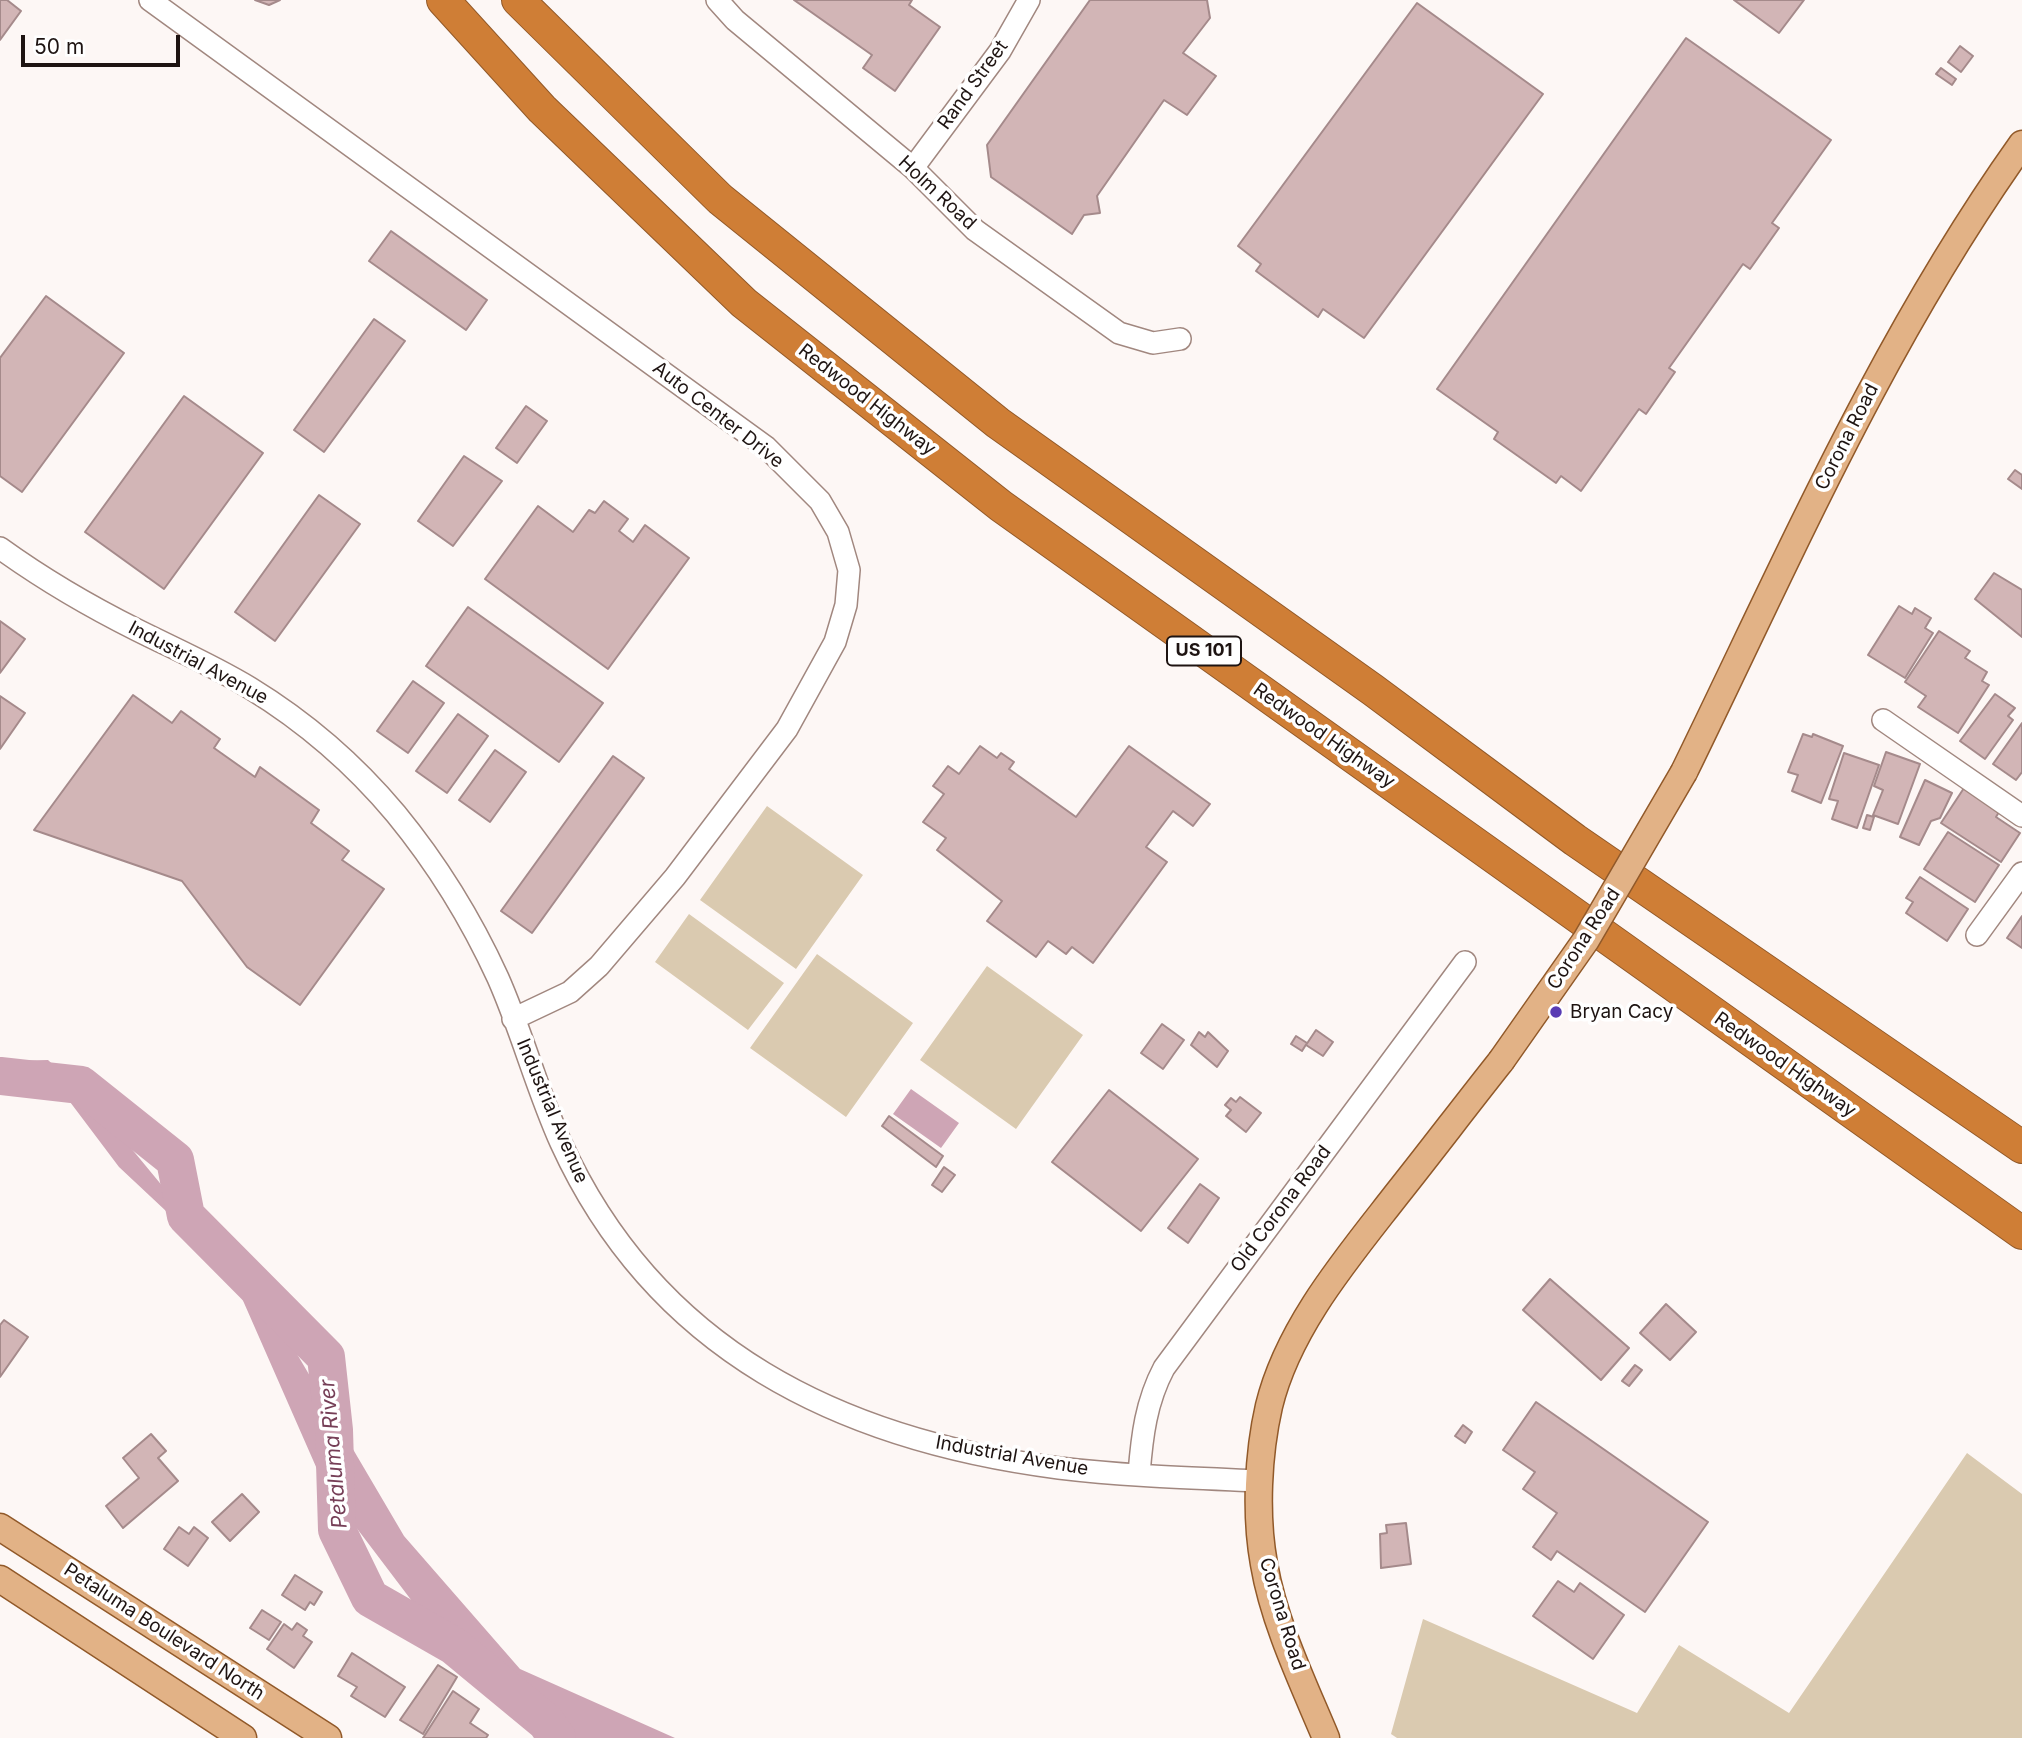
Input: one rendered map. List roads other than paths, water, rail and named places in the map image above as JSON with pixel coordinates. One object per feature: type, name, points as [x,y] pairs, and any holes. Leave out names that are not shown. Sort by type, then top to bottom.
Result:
[{"type":"highway","name":"Redwood Highway","points":[[443,0],[542,109],[744,303],[1001,506],[2022,1233]]},
{"type":"highway","points":[[518,0],[720,199],[998,423],[1373,690],[1575,840],[2022,1147]]},
{"type":"main road","name":"Corona Road","points":[[1326,1738],[1301,1679],[1264,1564],[1260,1481],[1269,1406],[1282,1369],[1300,1334],[1350,1255],[1501,1061],[1586,940],[1684,772],[1779,573],[1901,332],[1950,249],[2022,144]]},
{"type":"main road","name":"Petaluma Boulevard North","points":[[0,1527],[328,1738]]},
{"type":"main road","points":[[0,1579],[243,1738]]},
{"type":"street","name":"Auto Center Drive","points":[[150,0],[766,447],[820,501],[838,532],[849,570],[846,605],[835,642],[787,729],[675,877],[600,966],[570,992],[513,1019]]},
{"type":"street","name":"Holm Road","points":[[717,0],[735,20],[913,168],[975,230],[1119,333],[1153,342],[1180,339]]},
{"type":"street","name":"Rand Street","points":[[913,168],[1000,51],[1028,0]]},
{"type":"street","name":"Industrial Avenue","points":[[0,548],[68,593],[250,688],[324,743],[394,812],[425,851],[477,936],[560,1140],[601,1218],[652,1283],[699,1330],[747,1364],[801,1395],[922,1441],[1060,1468],[1260,1481]]},
{"type":"street","points":[[1883,720],[2022,816]]},
{"type":"street","points":[[1977,935],[2022,873]]},
{"type":"street","name":"Old Corona Road","points":[[1139,1474],[1145,1415],[1152,1390],[1164,1368],[1465,962]]},
{"type":"water","points":[[48,1060],[93,1102],[164,1188],[230,1240],[404,1536],[520,1669],[675,1738],[576,1738],[446,1646],[324,1485],[230,1271],[119,1167],[61,1090],[0,1078],[0,1061]]},
{"type":"water","points":[[911,1089],[959,1123],[941,1148],[893,1114]]},
{"type":"waterway","name":"Petaluma River","points":[[0,1076],[81,1085],[175,1160],[186,1216],[326,1357],[334,1430],[337,1530],[370,1598],[454,1646],[546,1722],[557,1738]]},
{"type":"place","name":"Bryan Cacy","points":[[1556,1012]]}]
